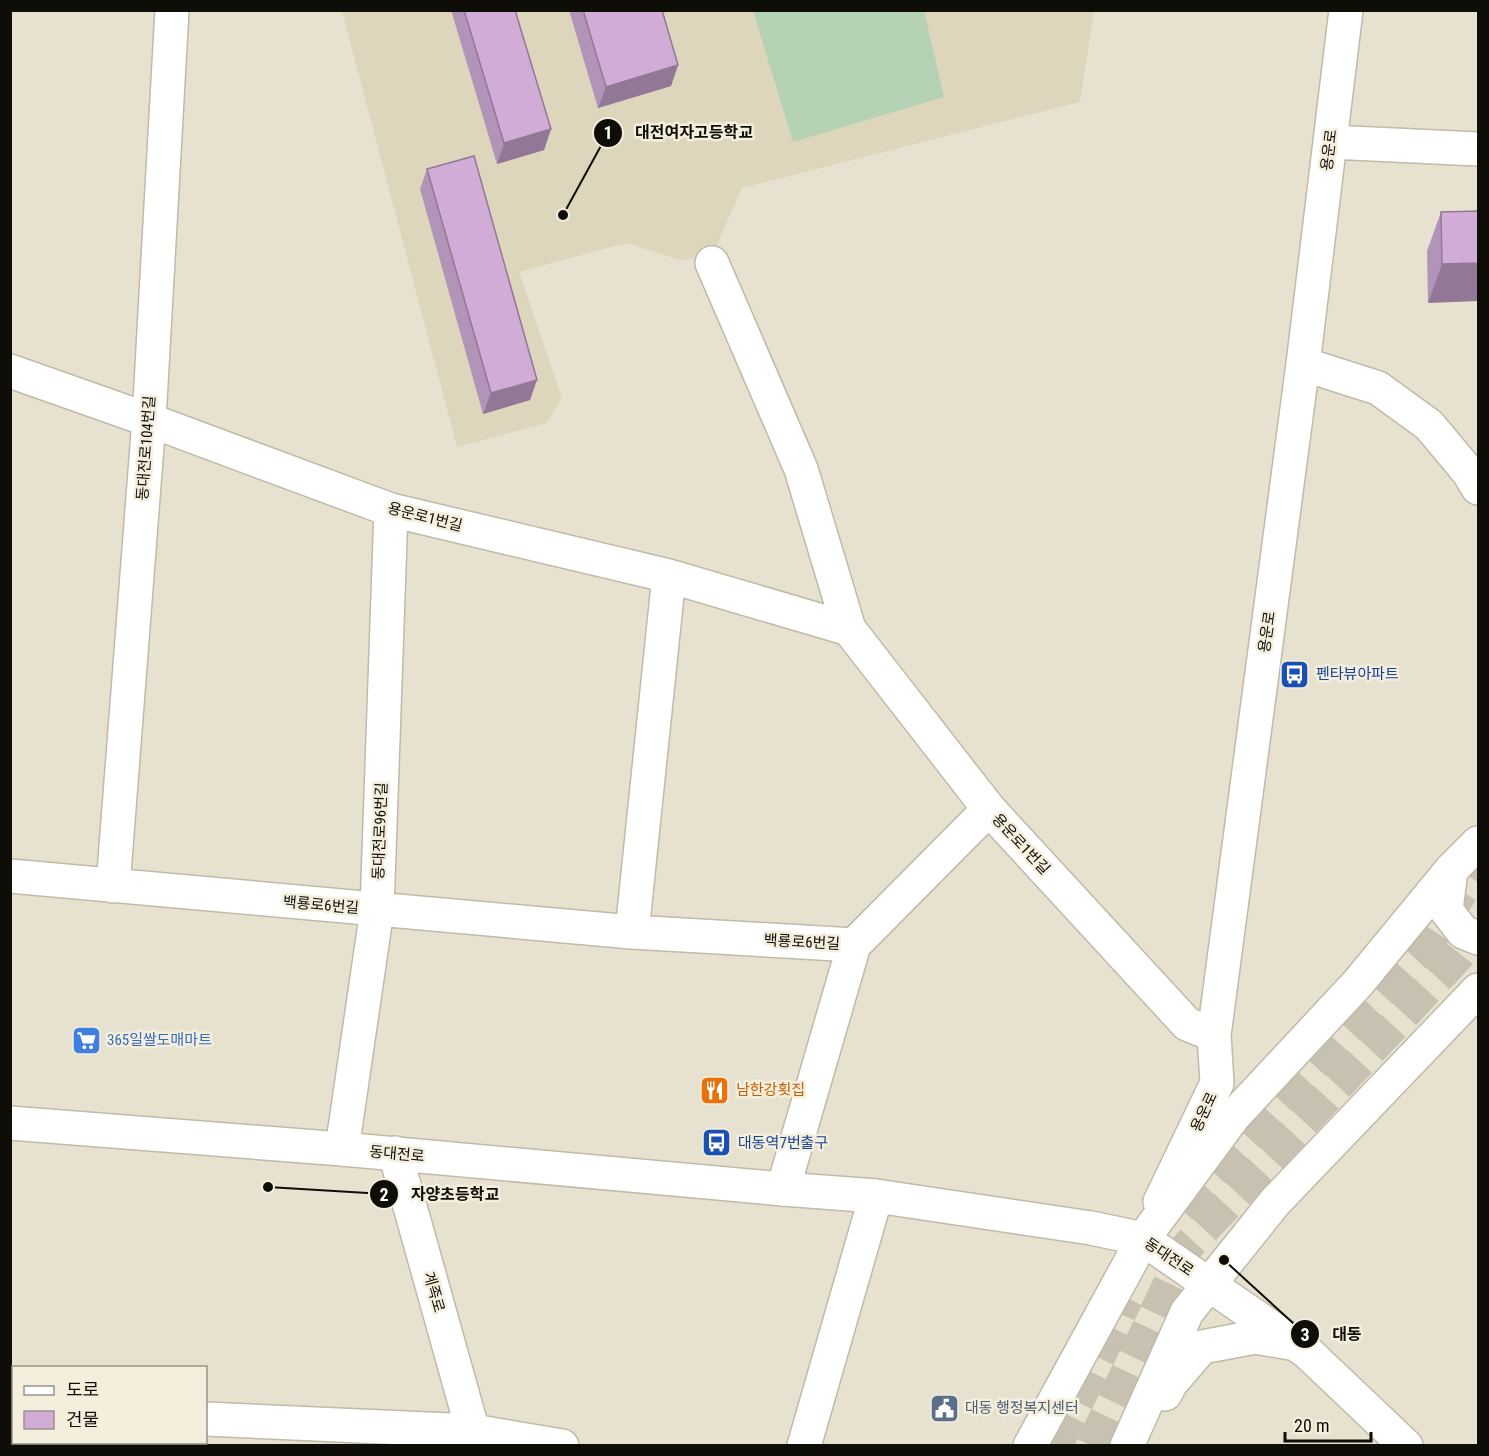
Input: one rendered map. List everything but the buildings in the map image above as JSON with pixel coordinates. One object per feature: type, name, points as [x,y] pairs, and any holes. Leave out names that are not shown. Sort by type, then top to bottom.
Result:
[{"type":"street","name":"동대전로104번길","points":[[113,886],[148,420],[172,10]]},
{"type":"street","name":"용운로","points":[[1143,1239],[1217,1083],[1214,1035],[1303,363],[1346,10]]},
{"type":"street","points":[[1330,142],[1479,149]]},
{"type":"street","name":"용운로1번길","points":[[712,263],[801,469],[849,630],[988,809],[1187,1024],[1214,1035]]},
{"type":"street","points":[[1303,363],[1378,388],[1429,425],[1479,488]]},
{"type":"street","name":"용운로1번길","points":[[10,371],[391,510],[669,576],[849,630]]},
{"type":"street","name":"동대전로96번길","points":[[342,1149],[377,910],[391,510]]},
{"type":"street","points":[[632,932],[669,576]]},
{"type":"street","name":"백룡로6번길","points":[[10,876],[632,932],[854,945],[988,809]]},
{"type":"street","points":[[1030,1446],[1143,1239],[1234,1116],[1358,983],[1451,870],[1479,843]]},
{"type":"street","points":[[1451,870],[1446,910],[1464,932],[1479,938]]},
{"type":"street","points":[[783,1189],[854,945]]},
{"type":"street","points":[[1126,1446],[1187,1312],[1275,1202],[1479,990]]},
{"type":"street","name":"동대전로","points":[[10,1124],[395,1153],[876,1196],[1091,1228],[1143,1239],[1307,1352],[1406,1446]]},
{"type":"street","name":"계족로","points":[[395,1153],[475,1438]]},
{"type":"street","points":[[804,1446],[876,1196]]},
{"type":"street","points":[[1136,1446],[1171,1383],[1202,1347],[1255,1337],[1294,1343]]},
{"type":"street","points":[[207,1419],[562,1446]]},
{"type":"shaded area","points":[[342,11],[1094,11],[1080,102],[742,188],[716,247],[684,261],[626,243],[519,272],[562,398],[546,423],[457,447]]},
{"type":"green space","points":[[753,11],[924,11],[944,97],[793,142]]},
{"type":"tunnel","points":[[1180,1208],[1429,941],[1478,867]]},
{"type":"tunnel","points":[[1092,1446],[1187,1247],[1457,957],[1478,930]]},
{"type":"tunnel","points":[[1056,1446],[1127,1298]]},
{"type":"place","name":"대전여자고등학교","points":[[563,215]]},
{"type":"place","name":"펜타뷰아파트","points":[[1295,674]]},
{"type":"place","name":"365일쌀도매마트","points":[[86,1040]]},
{"type":"place","name":"남한강횟집","points":[[715,1090]]},
{"type":"place","name":"대동역7번출구","points":[[717,1143]]},
{"type":"place","name":"자양초등학교","points":[[268,1187]]},
{"type":"place","name":"대동","points":[[1224,1260]]},
{"type":"place","name":"대동 행정복지센터","points":[[944,1408]]}]
